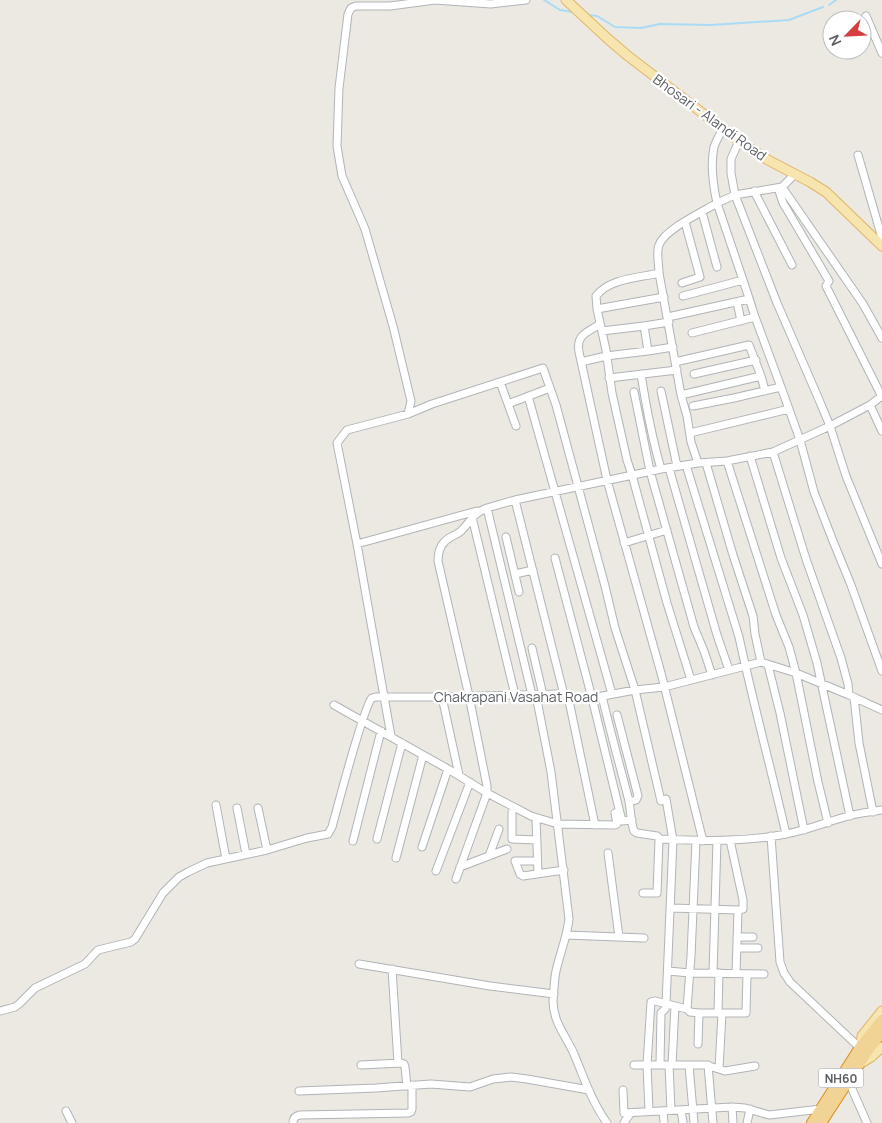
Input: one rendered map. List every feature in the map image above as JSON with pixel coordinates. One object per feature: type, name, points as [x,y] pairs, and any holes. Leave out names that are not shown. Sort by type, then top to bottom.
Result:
[{"type":"highway","name":"NH60","points":[[821,1123],[858,1066],[878,1044],[882,1020]]},
{"type":"highway","name":"NH60","points":[[812,1123],[860,1047],[878,1044]]},
{"type":"main road","name":"Bhosari - Alandi Road","points":[[566,0],[628,56],[739,141],[768,160],[826,192],[882,246]]},
{"type":"main road","points":[[860,1047],[862,1036],[882,1011]]},
{"type":"street","points":[[408,414],[412,401],[393,326],[365,229],[342,176],[338,146],[340,88],[348,14],[351,8],[356,6],[390,6],[435,0],[490,4],[526,0]]},
{"type":"street","points":[[872,30],[882,53]]},
{"type":"street","points":[[723,128],[714,146],[712,180],[717,203],[755,317],[800,440],[814,492],[851,585],[882,671]]},
{"type":"street","points":[[739,141],[732,159],[731,173],[735,195],[777,303],[830,426],[846,476],[882,564]]},
{"type":"street","points":[[858,155],[879,213],[881,234]]},
{"type":"street","points":[[795,174],[780,187],[735,195],[717,203],[671,230],[663,238],[659,246],[659,273],[691,442],[702,463],[753,616],[761,662],[796,673],[852,696],[882,711]]},
{"type":"street","points":[[357,544],[515,500],[555,491],[665,468],[727,461],[773,452],[830,426],[882,397],[826,286],[829,280],[783,203],[780,187]]},
{"type":"street","points":[[780,187],[863,304],[882,338]]},
{"type":"street","points":[[754,191],[792,265]]},
{"type":"street","points":[[702,212],[717,266]]},
{"type":"street","points":[[682,283],[700,278],[685,222]]},
{"type":"street","points":[[659,273],[620,280],[601,290],[596,296],[597,309],[609,378],[627,460],[667,603],[691,680]]},
{"type":"street","points":[[683,296],[743,280]]},
{"type":"street","points":[[597,309],[664,297]]},
{"type":"street","points":[[687,1009],[692,909],[699,841],[664,687],[607,480],[577,344],[580,337],[601,328],[644,326],[749,299]]},
{"type":"street","points":[[737,302],[741,321]]},
{"type":"street","points":[[692,333],[755,317]]},
{"type":"street","points":[[644,326],[648,351]]},
{"type":"street","points":[[609,378],[641,374],[676,366],[748,345],[756,360],[765,391]]},
{"type":"street","points":[[581,362],[606,356],[673,346]]},
{"type":"street","points":[[694,374],[756,360]]},
{"type":"street","points":[[391,736],[337,442],[347,430],[408,414],[432,404],[543,368],[556,405],[615,628],[636,690],[660,800],[666,799],[673,840],[666,1006],[661,1013],[671,1110]]},
{"type":"street","points":[[641,374],[649,421],[729,670]]},
{"type":"street","points":[[681,395],[761,376]]},
{"type":"street","points":[[500,382],[516,426]]},
{"type":"street","points":[[693,406],[781,387]]},
{"type":"street","points":[[508,404],[550,388]]},
{"type":"street","points":[[661,391],[677,466]]},
{"type":"street","points":[[634,392],[650,471],[694,627],[712,675]]},
{"type":"street","points":[[528,396],[612,694]]},
{"type":"street","points":[[870,405],[882,431]]},
{"type":"street","points":[[690,433],[788,408]]},
{"type":"street","points":[[773,452],[806,559],[841,658],[852,696],[872,812]]},
{"type":"street","points":[[750,456],[781,558],[818,663],[850,816]]},
{"type":"street","points":[[727,461],[776,615],[790,648],[828,823]]},
{"type":"street","points":[[686,465],[739,637],[786,834]]},
{"type":"street","points":[[515,500],[566,696],[595,825]]},
{"type":"street","points":[[456,879],[487,793],[486,778],[438,555],[445,540],[460,533],[477,512],[487,508]]},
{"type":"street","points":[[487,508],[537,695],[550,763],[569,918],[556,973],[553,1007],[556,1020],[573,1052],[595,1104],[607,1123]]},
{"type":"street","points":[[472,517],[515,695]]},
{"type":"street","points":[[624,543],[667,530]]},
{"type":"street","points":[[506,537],[519,592]]},
{"type":"street","points":[[555,558],[622,821],[632,820]]},
{"type":"street","points":[[515,574],[533,570]]},
{"type":"street","points":[[532,648],[537,695]]},
{"type":"street","name":"Chakrapani Vasahat Road","points":[[385,697],[537,695],[592,698],[664,687],[761,662]]},
{"type":"street","points":[[768,665],[804,830]]},
{"type":"street","points":[[602,696],[629,802],[634,831],[637,833],[657,836],[660,840],[730,840],[786,834],[850,816],[882,810]]},
{"type":"street","points":[[0,1010],[19,1004],[35,988],[84,964],[98,950],[131,942],[135,939],[163,893],[178,877],[199,866],[328,834],[362,721],[372,698],[385,697]]},
{"type":"street","points":[[442,697],[459,775]]},
{"type":"street","points":[[334,706],[448,768],[487,793],[536,818],[558,824],[615,825],[617,824],[616,813]]},
{"type":"street","points":[[617,715],[638,796],[636,800],[629,802]]},
{"type":"street","points":[[353,842],[381,731]]},
{"type":"street","points":[[378,839],[402,743]]},
{"type":"street","points":[[396,858],[423,755]]},
{"type":"street","points":[[422,847],[448,768]]},
{"type":"street","points":[[436,871],[470,782]]},
{"type":"street","points":[[216,805],[226,859]]},
{"type":"street","points":[[237,808],[246,854]]},
{"type":"street","points":[[258,808],[267,850]]},
{"type":"street","points":[[512,812],[512,839],[537,840]]},
{"type":"street","points":[[536,818],[538,874]]},
{"type":"street","points":[[489,856],[499,829]]},
{"type":"street","points":[[771,836],[780,962],[784,973],[790,982],[860,1047]]},
{"type":"street","points":[[643,893],[657,893],[660,840]]},
{"type":"street","points":[[717,840],[715,910],[716,973],[720,1013],[719,1069]]},
{"type":"street","points":[[671,908],[743,909],[743,900],[730,840]]},
{"type":"street","points":[[460,867],[506,849]]},
{"type":"street","points":[[608,853],[619,937]]},
{"type":"street","points":[[537,861],[514,862],[521,875],[564,870]]},
{"type":"street","points":[[736,974],[738,910]]},
{"type":"street","points":[[566,935],[644,938]]},
{"type":"street","points":[[737,937],[753,937]]},
{"type":"street","points":[[737,948],[758,948]]},
{"type":"street","points":[[360,964],[490,986],[554,994]]},
{"type":"street","points":[[392,969],[398,1063]]},
{"type":"street","points":[[668,971],[764,974]]},
{"type":"street","points":[[649,1111],[647,1065],[651,1002],[655,1001],[666,1006],[687,1009],[690,1012],[746,1013],[748,974]]},
{"type":"street","points":[[667,1065],[674,1006]]},
{"type":"street","points":[[698,1044],[700,1013]]},
{"type":"street","points":[[293,1123],[295,1116],[300,1115],[411,1112],[409,1086],[404,1064],[361,1064]]},
{"type":"street","points":[[634,1065],[708,1065],[728,1071],[755,1066]]},
{"type":"street","points":[[689,1065],[694,1123]]},
{"type":"street","points":[[708,1065],[713,1123]]},
{"type":"street","points":[[299,1092],[431,1084],[470,1087],[493,1079],[510,1077],[589,1090]]},
{"type":"street","points":[[848,1080],[867,1123]]},
{"type":"street","points":[[623,1090],[624,1113],[740,1107],[769,1115],[821,1109]]},
{"type":"street","points":[[732,1108],[734,1123]]},
{"type":"street","points":[[747,1123],[750,1109]]},
{"type":"street","points":[[662,1110],[664,1123]]},
{"type":"street","points":[[681,1110],[683,1123]]},
{"type":"street","points":[[66,1111],[72,1123]]},
{"type":"street","points":[[624,1123],[631,1113]]},
{"type":"street","points":[[339,1114],[339,1123]]},
{"type":"street","points":[[361,1114],[362,1123]]},
{"type":"street","points":[[316,1115],[317,1123]]},
{"type":"waterway","points":[[544,0],[560,10],[573,12]]},
{"type":"waterway","points":[[829,5],[836,0]]},
{"type":"waterway","points":[[588,15],[597,16],[615,27],[641,28],[660,24],[711,25],[789,20],[823,7]]}]
